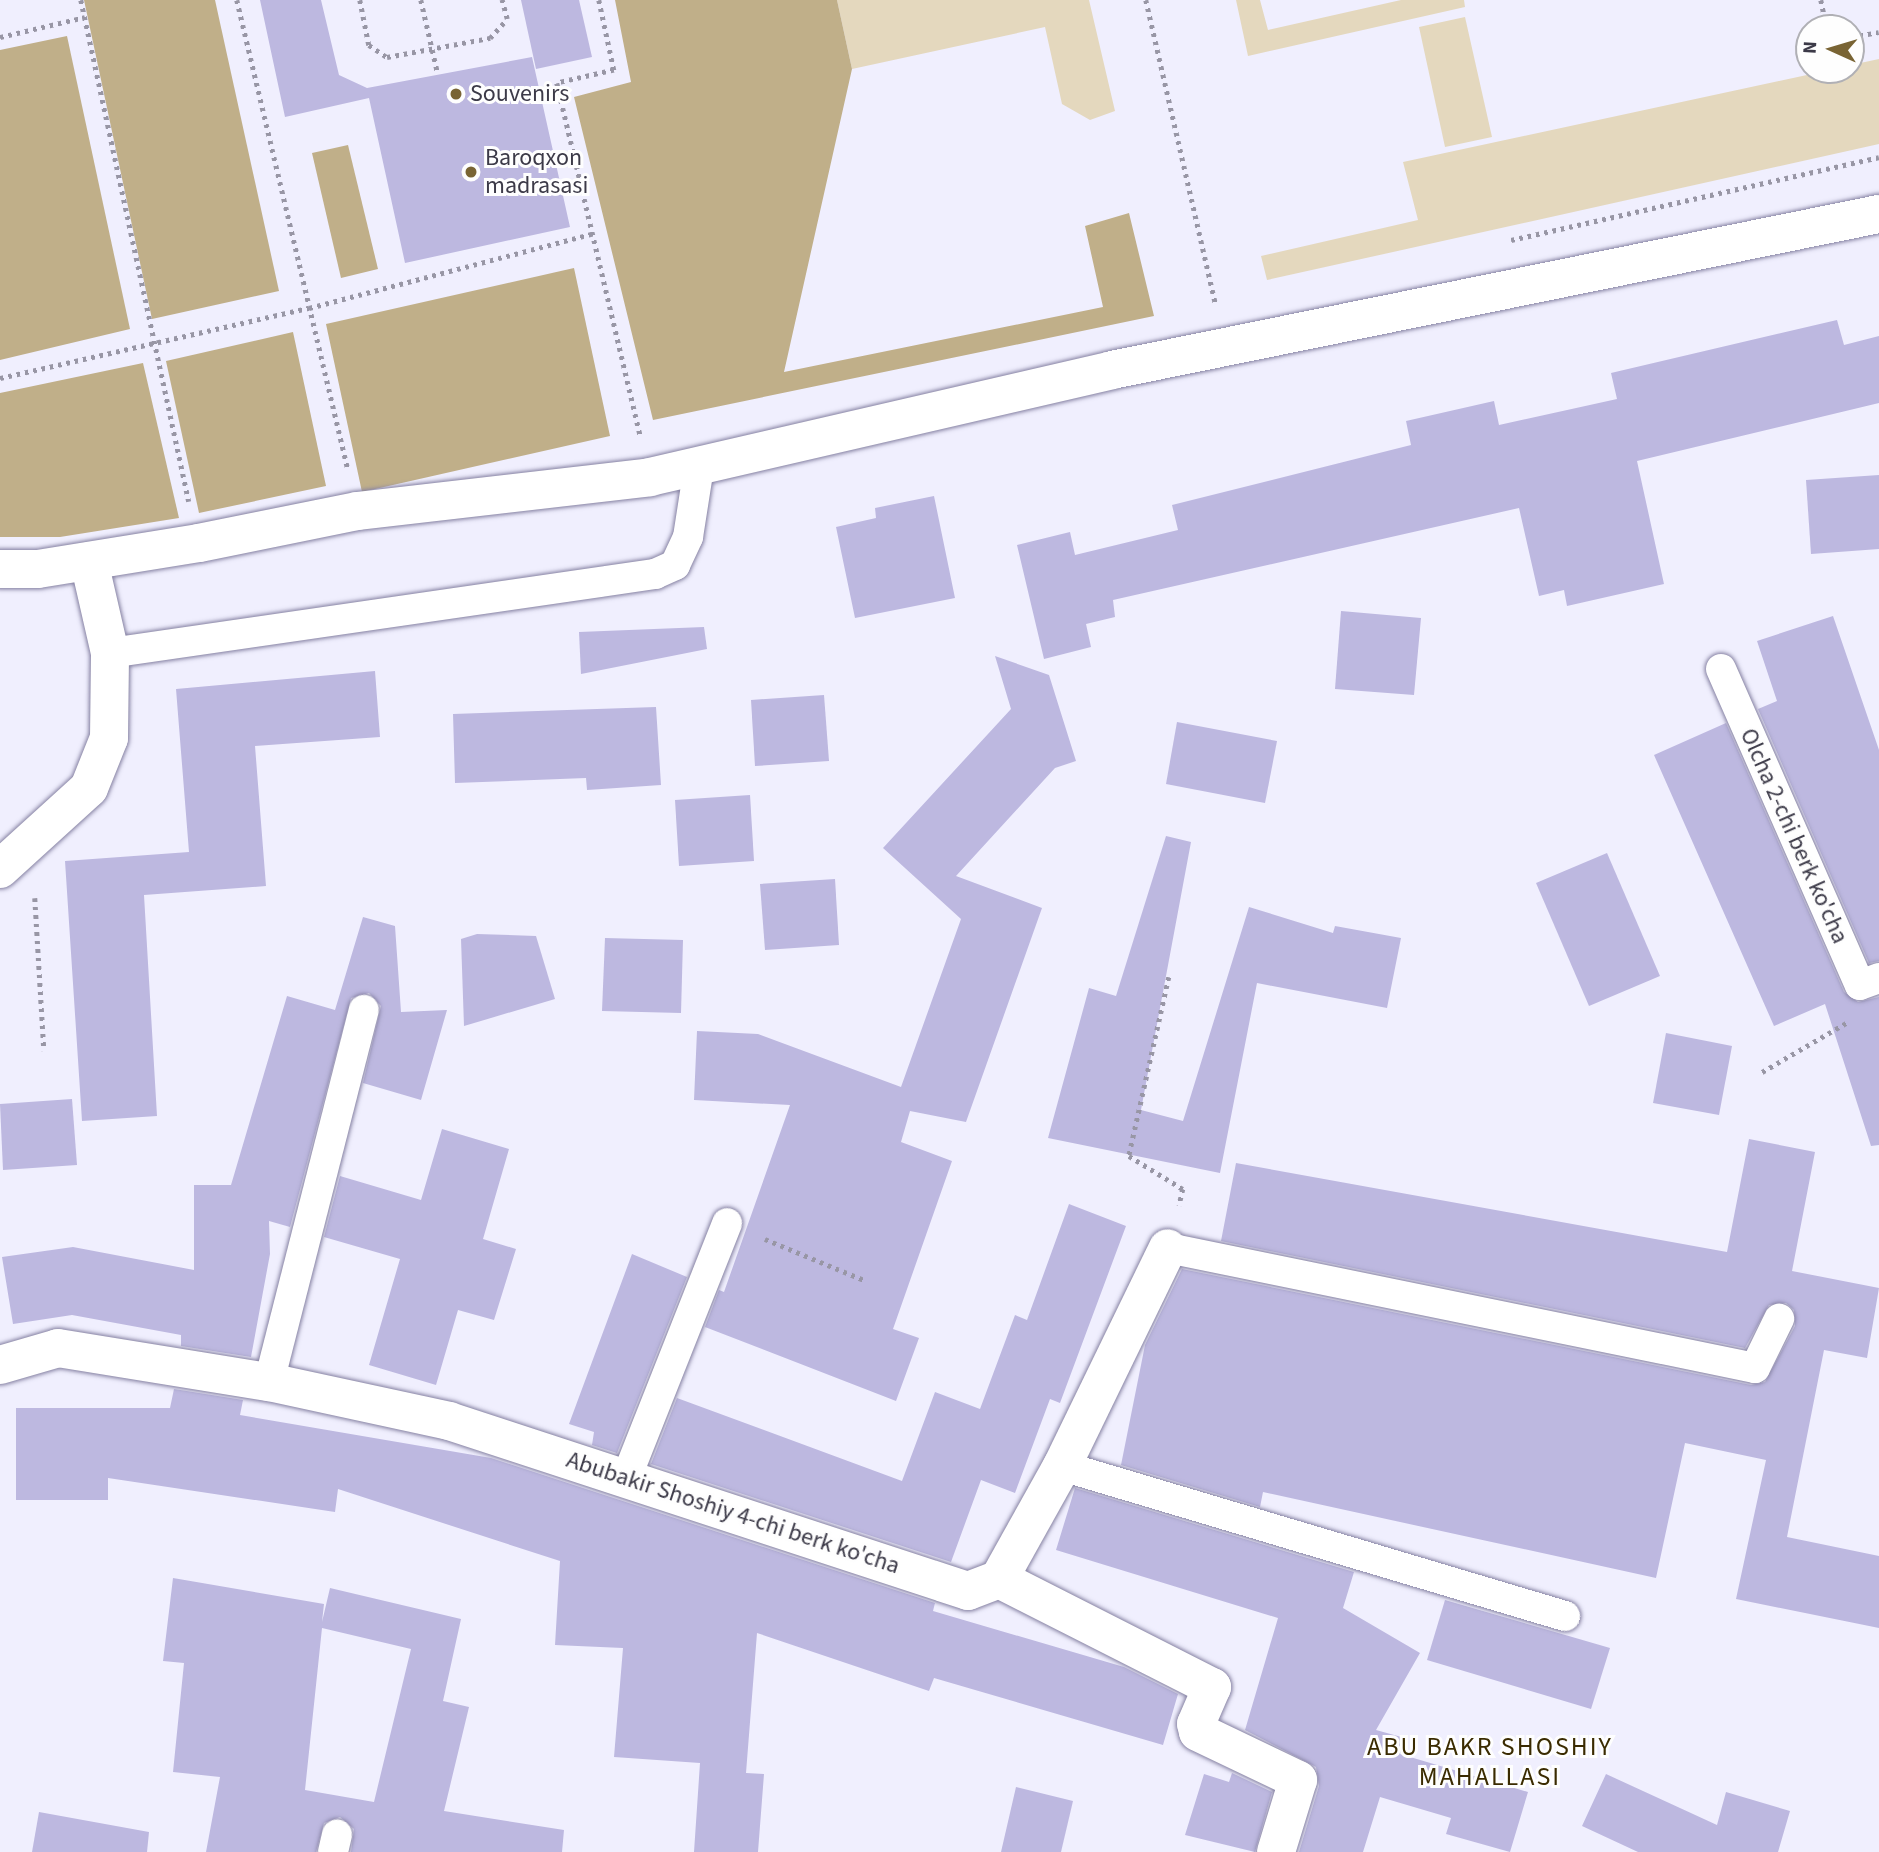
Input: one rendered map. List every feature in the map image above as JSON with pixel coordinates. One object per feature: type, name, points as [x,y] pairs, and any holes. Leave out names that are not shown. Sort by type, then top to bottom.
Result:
[{"type":"street","points":[[0,569],[89,561],[199,543],[358,511],[650,477],[1226,347],[1879,214]]},
{"type":"street","points":[[0,869],[89,788],[109,738],[110,653],[89,561]]},
{"type":"street","points":[[1168,1248],[1062,1466],[999,1579],[1212,1687],[1196,1724],[1198,1732],[1298,1780],[1276,1852]]},
{"type":"street","name":"Abubakir Shoshiy 4-chi berk ko'cha","points":[[0,1365],[58,1348],[269,1382],[449,1421],[627,1476],[968,1591],[999,1579]]},
{"type":"lane","points":[[110,653],[655,574],[675,565],[688,537],[699,467]]},
{"type":"lane","name":"Olcha 2-chi berk ko'cha","points":[[1721,669],[1870,982]]},
{"type":"lane","points":[[269,1382],[364,1010]]},
{"type":"lane","points":[[627,1476],[727,1223]]},
{"type":"lane","points":[[1168,1248],[1755,1368],[1779,1319]]},
{"type":"lane","points":[[1062,1466],[1565,1616]]},
{"type":"path","points":[[81,0],[151,342],[199,543]]},
{"type":"path","points":[[237,0],[358,511]]},
{"type":"path","points":[[360,0],[369,44],[387,57],[490,38],[507,19],[502,0]]},
{"type":"path","points":[[421,0],[438,74]]},
{"type":"path","points":[[599,0],[614,70],[557,83],[650,477]]},
{"type":"path","points":[[1146,0],[1226,347]]},
{"type":"path","points":[[0,37],[85,17]]},
{"type":"path","points":[[1500,242],[1879,157]]},
{"type":"path","points":[[0,378],[151,342],[309,309],[592,234]]},
{"type":"path","points":[[1216,306],[1230,303]]},
{"type":"path","points":[[32,841],[44,1051]]},
{"type":"path","points":[[1168,1248],[1183,1189],[1129,1156],[1169,978]]},
{"type":"path","points":[[1762,1072],[1864,1013],[1870,982]]},
{"type":"path","points":[[727,1223],[864,1280]]},
{"type":"shaded area","points":[[84,0],[215,0],[279,291],[152,319]]},
{"type":"shaded area","points":[[615,0],[837,0],[852,69],[784,372],[1103,307],[1085,226],[1129,213],[1154,316],[653,420],[574,97],[631,82]]},
{"type":"shaded area","points":[[837,0],[1089,0],[1115,111],[1090,120],[1062,104],[1045,27],[852,69]]},
{"type":"shaded area","points":[[1236,0],[1260,0],[1268,30],[1401,0],[1464,0],[1465,7],[1248,56]]},
{"type":"shaded area","points":[[1465,17],[1492,137],[1445,147],[1419,27]]},
{"type":"shaded area","points":[[67,36],[130,329],[0,360],[0,50]]},
{"type":"shaded area","points":[[1879,59],[1879,144],[1267,280],[1261,256],[1418,220],[1403,162],[1795,78],[1795,84],[1865,84],[1865,62]]},
{"type":"shaded area","points":[[348,145],[378,269],[341,278],[312,153]]},
{"type":"shaded area","points":[[574,268],[610,436],[362,492],[326,324]]},
{"type":"shaded area","points":[[293,332],[326,486],[199,513],[166,361]]},
{"type":"shaded area","points":[[143,363],[179,518],[60,537],[0,537],[0,393]]},
{"type":"building","name":"Baroqxon madrasasi","points":[[260,0],[321,0],[339,75],[367,88],[532,57],[570,227],[405,263],[369,98],[285,117]]},
{"type":"building","points":[[521,0],[579,0],[592,57],[536,69]]},
{"type":"building","points":[[1837,320],[1844,345],[1879,336],[1879,403],[1637,461],[1664,584],[1567,606],[1564,590],[1539,596],[1519,508],[1113,600],[1115,617],[1086,624],[1091,647],[1044,659],[1017,545],[1070,532],[1075,555],[1178,530],[1172,505],[1411,445],[1406,421],[1494,401],[1499,425],[1617,399],[1611,373]]},
{"type":"building","points":[[1879,475],[1879,549],[1811,554],[1806,480]]},
{"type":"building","points":[[934,496],[955,598],[855,618],[836,527],[876,518],[875,508]]},
{"type":"building","points":[[1341,611],[1421,618],[1414,695],[1335,689]]},
{"type":"building","points":[[1833,616],[1879,750],[1879,961],[1869,963],[1758,709],[1777,701],[1757,641]]},
{"type":"building","points":[[704,627],[707,649],[581,674],[579,632]]},
{"type":"building","points":[[995,656],[1049,675],[1076,761],[1055,768],[956,876],[1042,908],[966,1122],[910,1111],[901,1142],[952,1161],[893,1329],[919,1338],[896,1401],[705,1327],[719,1290],[724,1292],[790,1105],[694,1100],[697,1031],[758,1034],[901,1087],[961,919],[883,848],[1011,709]]},
{"type":"building","points":[[375,671],[380,737],[255,746],[266,886],[144,895],[157,1116],[82,1121],[65,861],[189,852],[176,689]]},
{"type":"building","points":[[824,695],[829,761],[755,766],[751,700]]},
{"type":"building","points":[[656,707],[661,785],[587,790],[586,778],[455,783],[453,714]]},
{"type":"building","points":[[1177,722],[1277,741],[1265,803],[1166,784]]},
{"type":"building","points":[[1726,723],[1844,992],[1858,1002],[1879,997],[1879,1145],[1871,1146],[1825,1004],[1774,1026],[1654,755]]},
{"type":"building","points":[[750,795],[754,861],[679,866],[675,800]]},
{"type":"building","points":[[1166,836],[1191,842],[1141,1110],[1183,1121],[1249,907],[1333,933],[1335,926],[1401,938],[1387,1008],[1257,983],[1220,1173],[1048,1138],[1089,988],[1116,996]]},
{"type":"building","points":[[1607,853],[1660,976],[1589,1006],[1536,883]]},
{"type":"building","points":[[835,879],[839,945],[765,950],[760,884]]},
{"type":"building","points":[[363,917],[395,926],[401,1012],[447,1010],[421,1100],[363,1083],[381,1006],[369,993],[351,998],[290,1227],[269,1221],[270,1254],[251,1357],[181,1346],[181,1335],[72,1315],[13,1324],[2,1257],[73,1247],[194,1270],[194,1185],[231,1185],[287,996],[335,1010]]},
{"type":"building","points":[[477,934],[536,936],[555,999],[464,1026],[461,939]]},
{"type":"building","points":[[605,938],[683,940],[681,1013],[602,1011]]},
{"type":"building","points":[[1666,1033],[1732,1046],[1719,1115],[1653,1103]]},
{"type":"building","points":[[72,1099],[77,1165],[3,1170],[0,1104]]},
{"type":"building","points":[[442,1129],[509,1149],[483,1239],[516,1249],[494,1320],[458,1310],[436,1385],[369,1365],[400,1259],[324,1237],[340,1176],[421,1200]]},
{"type":"building","points":[[1749,1139],[1815,1152],[1792,1271],[1879,1288],[1867,1358],[1824,1350],[1787,1537],[1879,1556],[1879,1628],[1736,1599],[1766,1460],[1685,1443],[1656,1578],[1263,1492],[1260,1507],[1121,1465],[1145,1345],[1182,1269],[1751,1385],[1765,1382],[1795,1326],[1794,1310],[1786,1303],[1769,1305],[1745,1348],[1221,1241],[1236,1163],[1727,1252]]},
{"type":"building","points":[[1069,1204],[1126,1226],[1060,1403],[1050,1399],[1015,1493],[981,1480],[951,1562],[651,1464],[677,1398],[902,1481],[935,1392],[980,1409],[1015,1315],[1027,1320]]},
{"type":"building","points":[[632,1254],[687,1277],[617,1453],[592,1445],[594,1432],[569,1424]]},
{"type":"building","points":[[174,1389],[243,1400],[240,1415],[491,1458],[935,1603],[933,1611],[1124,1667],[1178,1694],[1163,1745],[934,1678],[929,1691],[757,1633],[746,1773],[764,1774],[758,1852],[694,1852],[700,1763],[614,1757],[623,1648],[555,1645],[560,1561],[338,1489],[335,1512],[108,1478],[108,1500],[16,1500],[16,1408],[170,1408]]},
{"type":"building","points":[[1075,1488],[1354,1572],[1343,1608],[1420,1653],[1376,1730],[1405,1738],[1400,1754],[1528,1792],[1510,1852],[1446,1834],[1451,1818],[1380,1797],[1363,1852],[1299,1852],[1319,1786],[1316,1767],[1245,1730],[1278,1618],[1056,1550]]},
{"type":"building","points":[[173,1578],[324,1604],[322,1622],[330,1588],[461,1619],[443,1701],[469,1707],[444,1811],[564,1830],[562,1852],[351,1852],[354,1829],[340,1817],[324,1823],[316,1852],[206,1852],[220,1777],[173,1772],[184,1663],[163,1661]],"holes":[[[322,1628],[411,1649],[374,1802],[305,1790]]]},
{"type":"building","points":[[1445,1600],[1610,1648],[1591,1709],[1427,1660]]},
{"type":"building","points":[[1232,1773],[1272,1792],[1255,1852],[1185,1835],[1204,1774],[1229,1782]]},
{"type":"building","points":[[1606,1774],[1717,1825],[1726,1792],[1790,1811],[1778,1852],[1638,1852],[1582,1826]]},
{"type":"building","points":[[1016,1787],[1073,1801],[1061,1852],[1001,1852]]},
{"type":"building","points":[[39,1812],[149,1832],[147,1852],[32,1852]]},
{"type":"place","name":"Souvenirs","points":[[456,94]]},
{"type":"place","name":"Baroqxon madrasasi","points":[[471,172]]},
{"type":"district","name":"ABU BAKR SHOSHIY MAHALLASI","points":[[1490,1762]]}]
